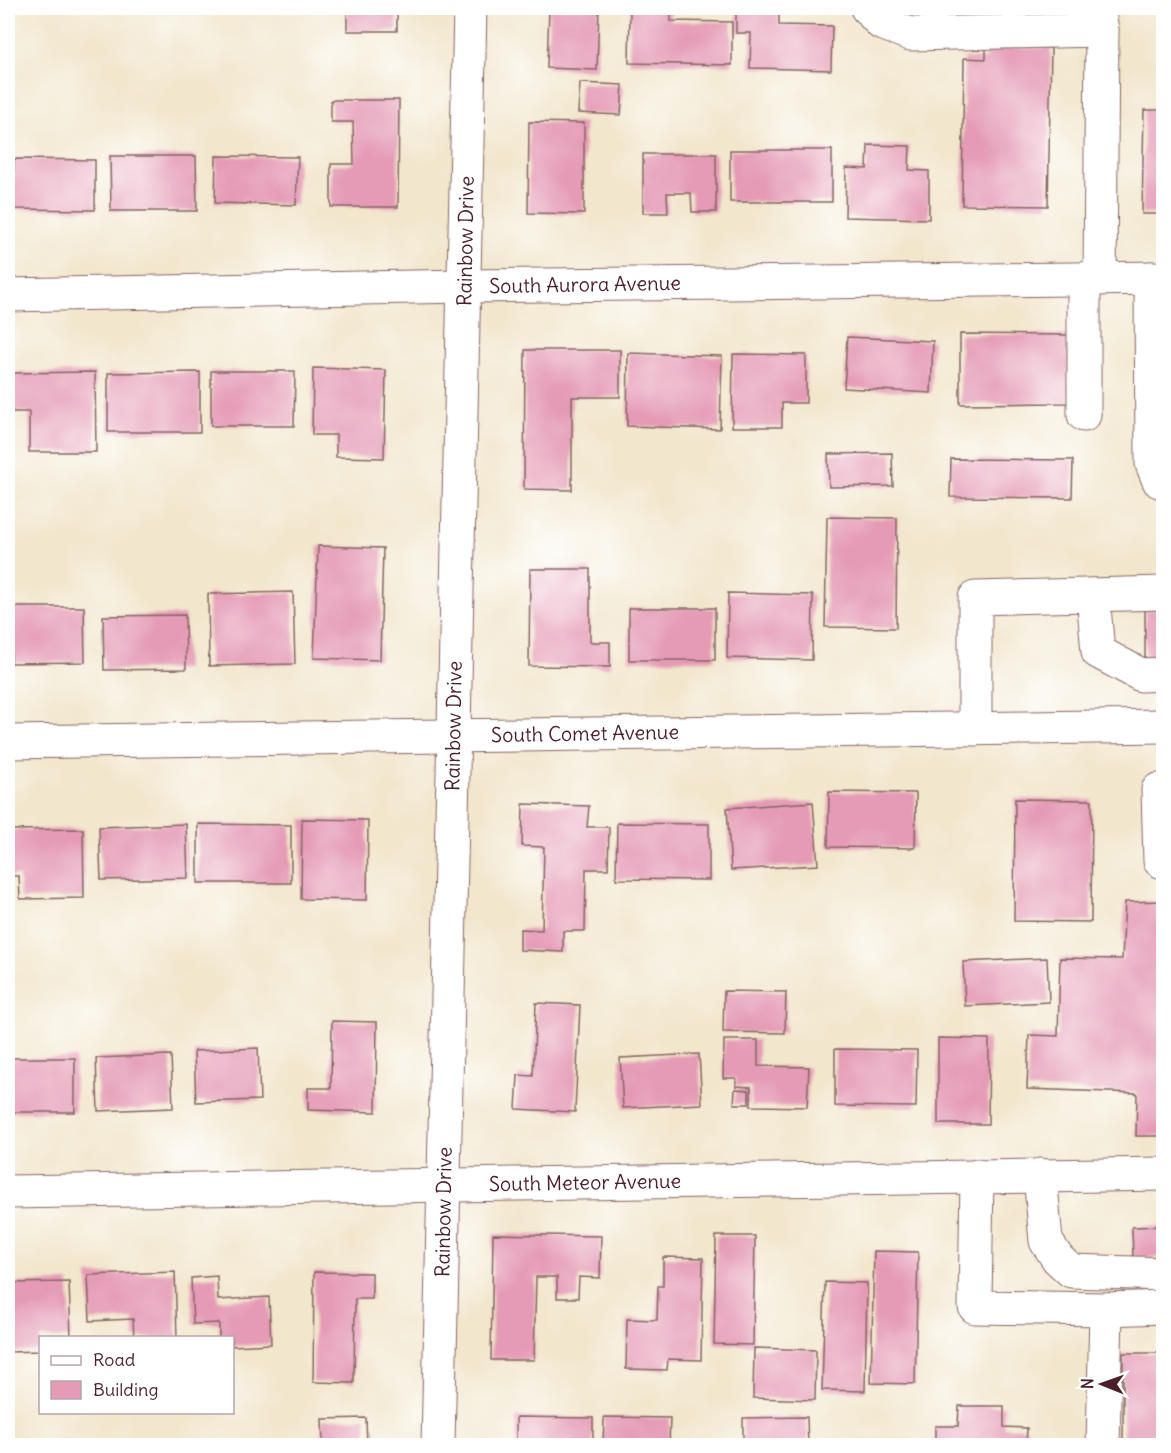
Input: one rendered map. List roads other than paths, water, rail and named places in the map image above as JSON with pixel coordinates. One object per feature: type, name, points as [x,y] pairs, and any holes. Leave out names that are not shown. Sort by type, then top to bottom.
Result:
[{"type":"street","name":"Rainbow Drive","points":[[438,1446],[470,8]]},
{"type":"street","points":[[867,8],[881,23],[910,33],[1100,19],[1092,279],[1084,415]]},
{"type":"street","name":"South Aurora Avenue","points":[[8,295],[464,286],[1157,278]]},
{"type":"street","points":[[1157,278],[1158,426],[1152,464],[1159,481],[1164,481]]},
{"type":"street","points":[[975,729],[975,598],[1164,593]]},
{"type":"street","points":[[1093,595],[1098,652],[1141,675],[1164,674]]},
{"type":"street","name":"South Comet Avenue","points":[[8,742],[453,734],[1164,726]]},
{"type":"street","points":[[1158,790],[1160,861],[1164,861]]},
{"type":"street","name":"South Meteor Avenue","points":[[8,1192],[1164,1174]]},
{"type":"street","points":[[1040,1175],[1046,1241],[1058,1259],[1071,1271],[1164,1274]]},
{"type":"street","points":[[977,1176],[975,1307],[1164,1307]]},
{"type":"street","points":[[1091,1272],[1098,1308],[1103,1446]]}]
